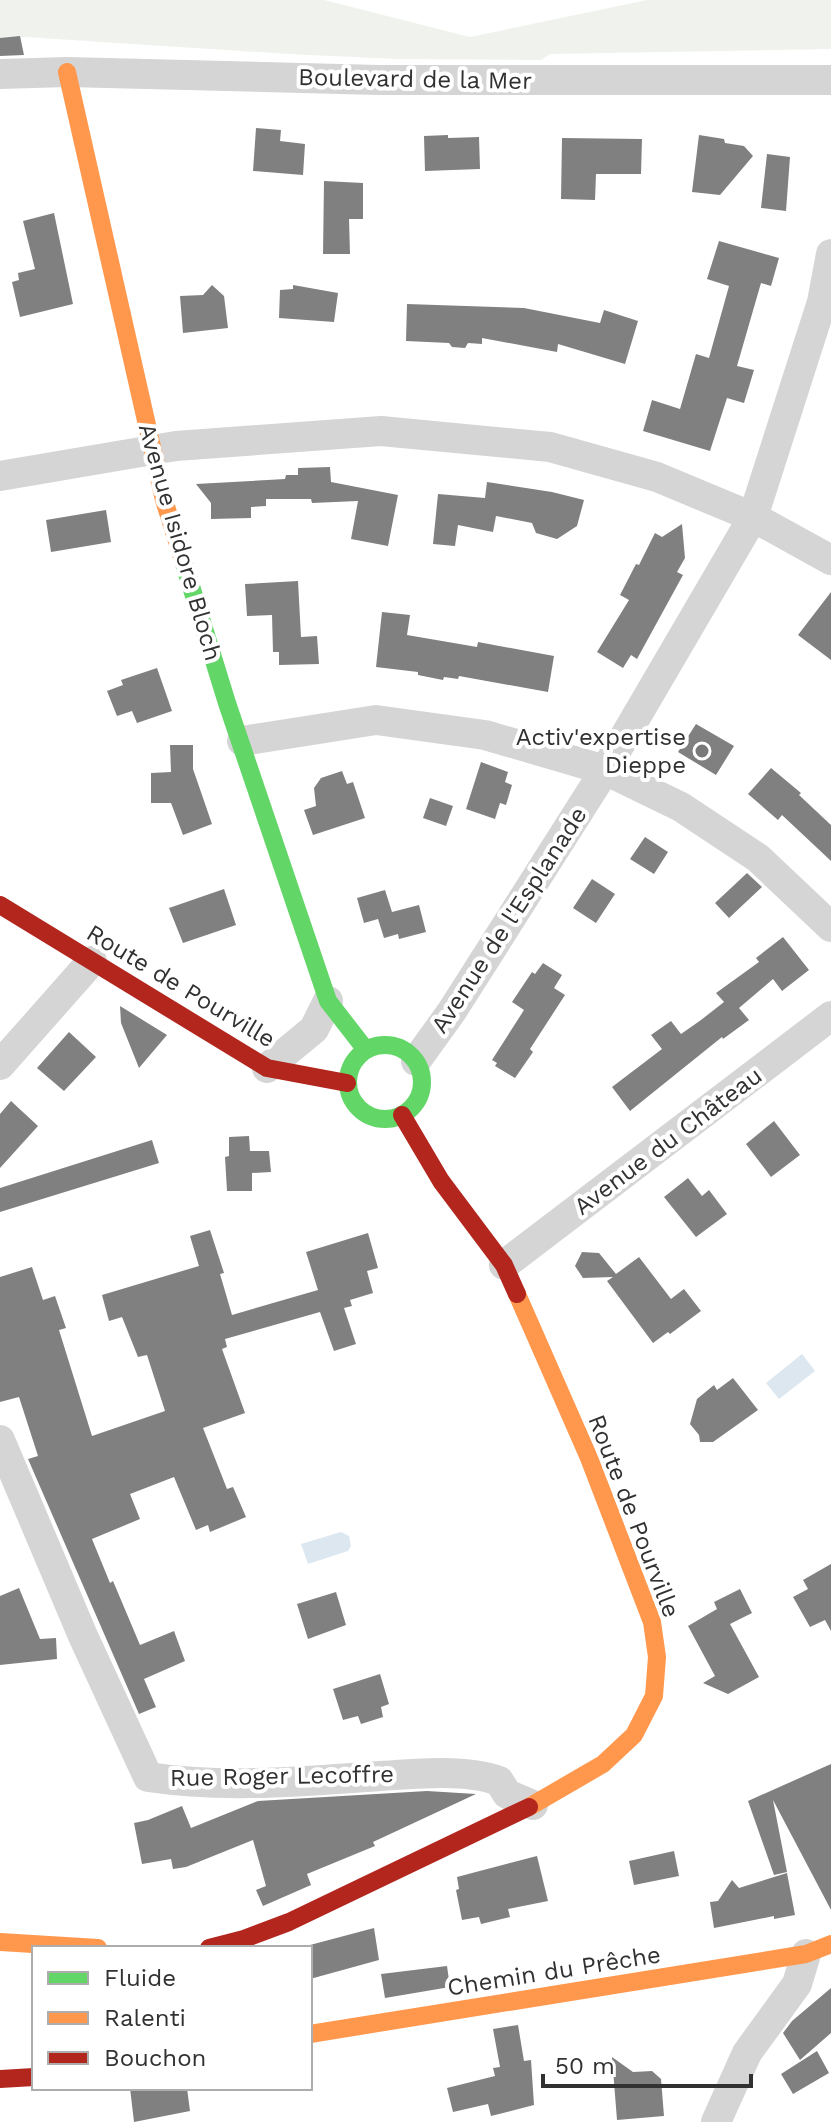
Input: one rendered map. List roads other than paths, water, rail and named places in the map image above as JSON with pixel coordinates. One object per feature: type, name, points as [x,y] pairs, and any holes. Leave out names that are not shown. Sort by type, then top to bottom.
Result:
[{"type":"main road","name":"Avenue Isidore Bloch","points":[[67,72],[150,450],[227,703],[328,1001],[366,1050]]},
{"type":"main road","name":"Route de Pourville","points":[[0,905],[267,1068],[347,1083]]},
{"type":"main road","points":[[376,1046],[399,1047],[416,1061],[422,1085],[419,1097],[402,1115],[377,1119],[356,1106],[347,1083],[356,1059],[366,1050],[376,1046]]},
{"type":"main road","name":"Route de Pourville","points":[[217,1946],[289,1922],[533,1805],[603,1764],[634,1735],[654,1696],[657,1657],[652,1622],[589,1458],[504,1265],[441,1181],[402,1115]]},
{"type":"main road","points":[[0,1942],[65,1946]]},
{"type":"main road","name":"Chemin du Prêche","points":[[312,2034],[818,1949]]},
{"type":"main road","points":[[0,2079],[32,2077]]},
{"type":"street","name":"Boulevard de la Mer","points":[[0,74],[67,72],[379,80],[831,80]]},
{"type":"street","name":"Avenue de l'Esplanade","points":[[416,1061],[452,1011],[605,770],[753,517],[822,302],[831,254]]},
{"type":"street","points":[[0,476],[150,450],[381,431],[550,447],[657,477],[753,517],[831,560]]},
{"type":"street","points":[[242,741],[376,720],[485,735],[605,770],[681,807],[758,858],[831,927]]},
{"type":"street","points":[[0,1065],[92,961]]},
{"type":"street","points":[[267,1068],[314,1029],[328,1001]]},
{"type":"street","name":"Avenue du Château","points":[[504,1265],[831,1016]]},
{"type":"street","name":"Rue Roger Lecoffre","points":[[0,1440],[83,1636],[148,1777],[186,1783],[420,1774],[471,1775],[499,1781],[507,1794],[533,1805]]},
{"type":"street","points":[[716,2122],[747,2053],[818,1949]]},
{"type":"place","name":"Activ'expertise Dieppe","points":[[702,751]]}]
